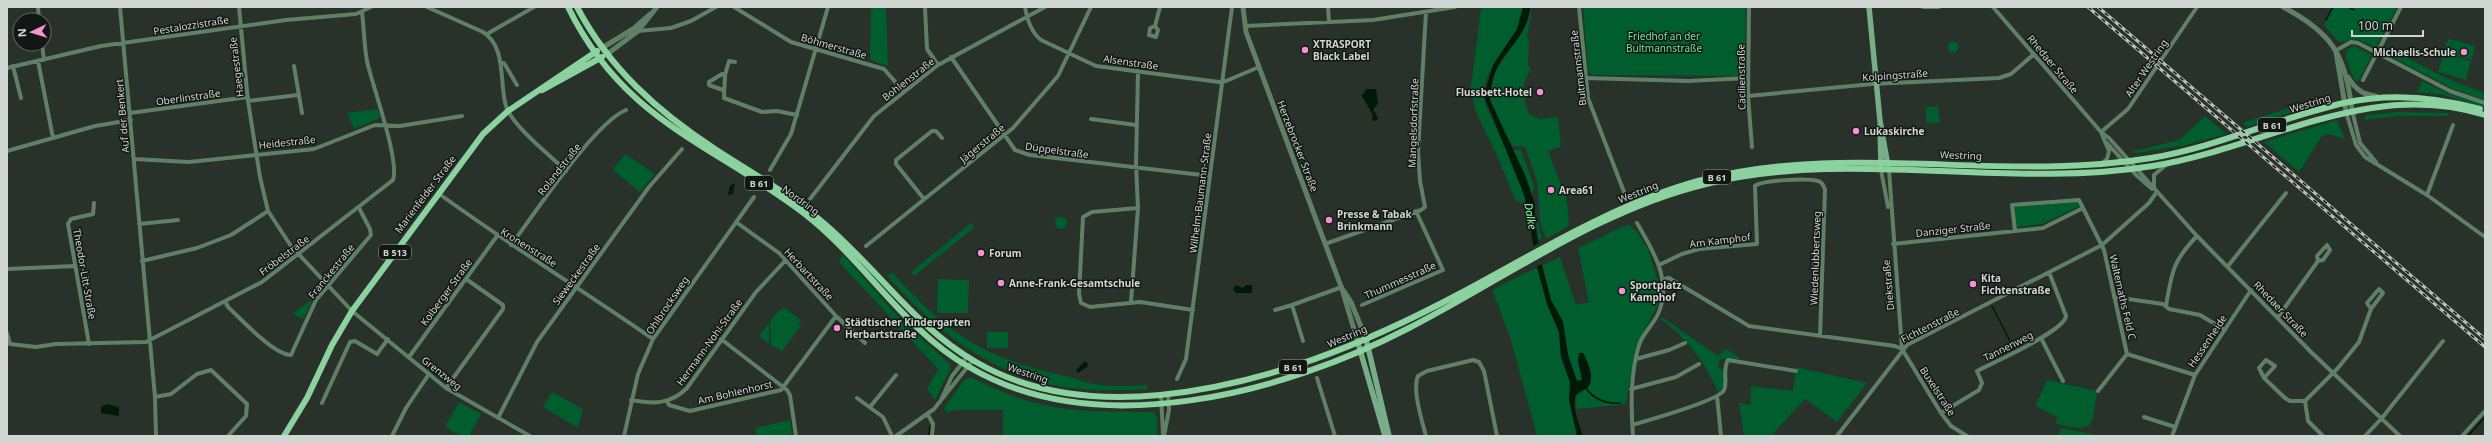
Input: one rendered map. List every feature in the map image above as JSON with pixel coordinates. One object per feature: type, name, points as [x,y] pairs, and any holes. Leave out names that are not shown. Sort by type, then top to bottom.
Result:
[{"type":"main road","name":"Nordring","points":[[568,7],[594,52],[624,89],[662,121],[762,185],[825,230],[914,323],[968,367]]},
{"type":"main road","name":"Nordring","points":[[577,7],[606,55],[632,84],[668,116],[804,207],[828,226],[914,314],[967,357]]},
{"type":"main road","name":"Diekstraße","points":[[1870,7],[1880,123],[1881,170]]},
{"type":"main road","name":"Marienfelder Straße","points":[[284,436],[307,398],[332,345],[352,311],[483,134],[508,111],[602,48]]},
{"type":"main road","name":"Marienfelder Straße","points":[[525,99],[606,55]]},
{"type":"main road","name":"B 61","points":[[2351,102],[2396,98],[2441,100],[2485,111]]},
{"type":"main road","name":"Westring","points":[[968,367],[1010,387],[1056,399],[1106,404],[1165,403],[1209,396],[1265,384],[1369,348],[1409,328],[1540,252],[1629,206],[1701,180],[1809,164],[1888,162],[2031,167],[2127,162],[2201,148],[2351,102]]},
{"type":"main road","name":"B 61","points":[[2346,111],[2421,105],[2462,109],[2485,115]]},
{"type":"main road","name":"Westring","points":[[1540,252],[1631,210],[1704,184],[1776,172],[1889,170],[2036,175],[2134,169],[2203,156],[2346,111]]},
{"type":"main road","name":"Diekstraße","points":[[1880,123],[1889,170]]},
{"type":"main road","name":"Westring","points":[[967,357],[1013,380],[1063,394],[1106,398],[1164,394],[1210,388],[1262,376],[1313,361],[1358,343],[1533,256]]},
{"type":"main road","name":"Herzebrocker Straße","points":[[1366,339],[1389,436]]},
{"type":"main road","name":"Herzebrocker Straße","points":[[1358,343],[1385,436]]},
{"type":"street","name":"Auf der Benkert","points":[[120,7],[125,43],[130,120],[155,397],[156,436]]},
{"type":"street","name":"Haegestraße","points":[[239,7],[248,99],[256,154],[268,211],[298,255],[327,287],[352,311]]},
{"type":"street","name":"Pestalozzistraße","points":[[7,68],[101,46],[240,26],[362,12],[371,7]]},
{"type":"street","points":[[427,7],[487,34],[501,63],[508,111],[519,125],[566,171]]},
{"type":"street","points":[[487,34],[534,7]]},
{"type":"street","points":[[638,31],[671,28],[691,21],[716,7]]},
{"type":"street","name":"Böhmerstraße","points":[[734,7],[791,42],[884,69],[904,92]]},
{"type":"street","points":[[770,170],[791,134],[828,7]]},
{"type":"street","points":[[926,7],[928,49],[938,65]]},
{"type":"street","name":"Alsenstraße","points":[[1025,7],[1026,17],[1036,36],[1041,40],[1096,66],[1222,82],[1259,67]]},
{"type":"street","name":"Bohlenstraße","points":[[810,199],[874,116],[938,65],[1045,7]]},
{"type":"street","name":"Jägerstraße","points":[[866,246],[1004,137],[1058,76],[1091,7]]},
{"type":"street","points":[[1155,26],[1160,7]]},
{"type":"street","name":"Wilhelm-Baumann-Straße","points":[[1177,379],[1186,359],[1232,7]]},
{"type":"street","name":"Herzebrocker Straße","points":[[1243,7],[1245,26],[1259,67],[1342,288],[1358,343]]},
{"type":"street","points":[[1328,7],[1329,22]]},
{"type":"street","points":[[1245,26],[1373,20],[1455,7]]},
{"type":"street","name":"Bultmannstraße","points":[[1579,7],[1586,78],[1591,109],[1624,192]]},
{"type":"street","name":"Cäcilienstraße","points":[[1750,7],[1748,96],[1752,147]]},
{"type":"street","points":[[1923,7],[1938,7]]},
{"type":"street","name":"Rhedaer Straße","points":[[1992,7],[2127,162]]},
{"type":"street","name":"Alter Westring","points":[[2101,132],[2128,109],[2197,7]]},
{"type":"street","points":[[2283,7],[2318,28],[2335,52],[2339,55],[2346,73],[2356,89],[2371,96],[2396,98]]},
{"type":"street","points":[[2363,80],[2378,54],[2400,7]]},
{"type":"street","name":"Marienfelder Straße","points":[[602,48],[633,29],[656,8]]},
{"type":"street","name":"Marienfelder Straße","points":[[606,55],[638,31],[656,8]]},
{"type":"street","name":"Fröbelstraße","points":[[9,346],[36,347],[143,342],[149,340],[262,282],[359,208],[393,180],[395,175],[385,125],[367,60],[362,12]]},
{"type":"street","name":"Mangelsdorfstraße","points":[[1416,211],[1424,209],[1425,205],[1420,181],[1418,151],[1426,12]]},
{"type":"street","points":[[2335,52],[2351,42],[2358,43],[2450,91],[2485,103]]},
{"type":"street","points":[[43,52],[44,60]]},
{"type":"street","points":[[2335,52],[2344,103],[2356,146],[2365,157],[2427,195],[2485,236]]},
{"type":"street","name":"Kolpingstraße","points":[[1748,96],[1876,85],[1999,78],[2011,74],[2034,54]]},
{"type":"street","name":"Düppelstraße","points":[[951,57],[1014,150],[1023,154],[1210,176]]},
{"type":"street","points":[[38,61],[52,138]]},
{"type":"street","points":[[735,62],[729,61],[725,75],[723,90],[724,98],[762,112],[777,111],[797,115]]},
{"type":"street","points":[[501,63],[504,63],[517,85]]},
{"type":"street","points":[[13,66],[21,98]]},
{"type":"street","points":[[294,66],[302,113]]},
{"type":"street","points":[[1131,302],[1138,208],[1136,125],[1138,71]]},
{"type":"street","points":[[2346,73],[2352,110],[2360,143],[2379,165]]},
{"type":"street","points":[[723,90],[709,85],[709,82],[722,74],[725,75]]},
{"type":"street","points":[[1586,78],[1688,80],[1748,78]]},
{"type":"street","name":"Haegestraße","points":[[248,99],[298,95]]},
{"type":"street","name":"Oberlinstraße","points":[[130,114],[248,99]]},
{"type":"street","name":"Rolandstraße","points":[[511,245],[566,171],[595,136],[618,113],[626,110]]},
{"type":"street","name":"Heidestraße","points":[[134,159],[189,162],[314,149],[376,125],[400,126],[462,116]]},
{"type":"street","points":[[1091,119],[1136,125]]},
{"type":"street","points":[[7,151],[95,126],[130,120]]},
{"type":"street","points":[[2427,195],[2453,125]]},
{"type":"street","points":[[924,199],[896,164],[896,160],[932,131],[936,131],[942,138]]},
{"type":"street","name":"Rhedaer Straße","points":[[2100,164],[2108,158],[2109,151],[2101,132]]},
{"type":"street","name":"Rhedaer Straße","points":[[2106,141],[2197,236],[2333,372],[2400,436]]},
{"type":"street","name":"Sieweckestraße","points":[[498,418],[533,350],[576,286],[649,188],[682,149]]},
{"type":"street","points":[[2155,192],[2154,175],[2167,164]]},
{"type":"street","name":"Diekstraße","points":[[1881,170],[1891,219]]},
{"type":"street","name":"Diekstraße","points":[[1889,170],[1891,219],[1902,349]]},
{"type":"street","name":"Am Kamphof","points":[[1659,265],[1688,252],[1757,244],[1753,190],[1757,184],[1812,180],[1821,182]]},
{"type":"street","name":"Wiedenlübbertsweg","points":[[1820,336],[1825,190],[1821,182]]},
{"type":"street","name":"Fichtenstraße","points":[[1664,279],[1669,278],[1749,326],[1895,346],[1902,349],[2102,246],[2148,203],[2155,192]]},
{"type":"street","points":[[2228,266],[2286,192]]},
{"type":"street","name":"Kronenstraße","points":[[438,193],[496,236],[576,286],[654,339]]},
{"type":"street","name":"Ohlbrocksweg","points":[[624,436],[638,374],[654,339],[754,197]]},
{"type":"street","points":[[2014,231],[2012,205],[2079,200],[2102,246]]},
{"type":"street","name":"Theodor-Litt-Straße","points":[[89,344],[68,224],[71,219],[91,216],[93,214],[94,203]]},
{"type":"street","name":"Franckestraße","points":[[225,300],[228,307],[268,343],[286,355],[290,355],[316,300],[370,235],[370,229],[359,208]]},
{"type":"street","points":[[1138,208],[1088,213],[1082,220],[1079,294],[1081,303],[1090,307],[1131,302],[1193,310]]},
{"type":"street","name":"Danziger Straße","points":[[1893,244],[2042,228],[2084,208]]},
{"type":"street","points":[[142,261],[197,248],[231,235],[268,211]]},
{"type":"street","points":[[1325,244],[1416,211]]},
{"type":"street","name":"Thummesstraße","points":[[1362,305],[1443,270],[1416,211]]},
{"type":"street","points":[[139,224],[178,220]]},
{"type":"street","name":"Herbartstraße","points":[[736,222],[779,253],[836,316],[865,343]]},
{"type":"street","points":[[1633,436],[1631,389],[1636,359],[1641,340],[1661,307],[1664,279],[1659,265],[1637,223]]},
{"type":"street","name":"Kolberger Straße","points":[[409,357],[496,236]]},
{"type":"street","points":[[2166,306],[2172,270],[2178,257],[2197,236]]},
{"type":"street","name":"Waltemaths Feld C","points":[[2102,246],[2127,354],[2195,374]]},
{"type":"street","points":[[2278,317],[2318,260]]},
{"type":"street","name":"Hermann-Nohl-Straße","points":[[631,400],[654,404],[679,396],[687,388],[721,338],[756,292],[785,261]]},
{"type":"street","points":[[7,268],[75,266]]},
{"type":"street","name":"Tannenweg","points":[[1940,413],[1979,390],[1982,383],[1977,371],[2041,338],[2066,320],[2049,272]]},
{"type":"street","points":[[446,388],[504,309],[503,305],[466,279]]},
{"type":"street","points":[[1275,310],[1342,288]]},
{"type":"street","name":"Herzebrocker Straße","points":[[1342,288],[1351,302],[1366,339]]},
{"type":"street","name":"Hessenheide","points":[[2172,436],[2195,374],[2251,290]]},
{"type":"street","points":[[2114,298],[2163,304],[2200,315],[2225,330]]},
{"type":"street","points":[[1292,305],[1303,341]]},
{"type":"street","points":[[2323,436],[2308,421],[2304,408],[2305,401],[2359,342],[2370,309]]},
{"type":"street","name":"Grenzweg","points":[[352,311],[446,388],[530,436]]},
{"type":"street","name":"Am Bohlenhorst","points":[[666,401],[669,405],[690,411],[781,390],[836,316]]},
{"type":"street","points":[[7,333],[9,346]]},
{"type":"street","name":"Am Bohlenhorst","points":[[721,338],[784,387],[790,395],[796,436]]},
{"type":"street","name":"Tannenweg","points":[[2041,338],[2063,381]]},
{"type":"street","points":[[322,403],[350,342],[354,342],[377,354],[388,339]]},
{"type":"street","points":[[2365,436],[2382,418],[2443,341]]},
{"type":"street","points":[[1636,359],[1669,350],[1685,343]]},
{"type":"street","points":[[1837,436],[1902,349]]},
{"type":"street","name":"Buxelstraße","points":[[1902,349],[1940,413],[1951,426],[1966,436]]},
{"type":"street","points":[[2098,391],[2127,354]]},
{"type":"street","points":[[939,404],[943,393],[967,357]]},
{"type":"street","points":[[896,436],[928,415],[939,404],[973,360]]},
{"type":"street","points":[[1426,436],[1416,384],[1418,376],[1426,371],[1473,360],[1479,362],[1484,371],[1498,436]]},
{"type":"street","points":[[1632,425],[1685,409],[1717,396],[1724,390],[1724,371],[1728,360],[1796,370]]},
{"type":"street","points":[[1631,389],[1676,377],[1699,364]]},
{"type":"street","points":[[155,397],[171,394],[197,374],[211,370],[248,404],[246,416],[228,436]]},
{"type":"street","points":[[392,436],[406,408],[429,374]]},
{"type":"street","points":[[870,407],[896,375]]},
{"type":"street","points":[[1317,378],[1335,436]]},
{"type":"street","points":[[2264,378],[2287,400],[2305,401]]},
{"type":"street","points":[[1164,394],[1164,436]]},
{"type":"street","points":[[1164,394],[1164,436]]},
{"type":"street","points":[[1717,396],[1721,436]]},
{"type":"street","points":[[856,398],[883,417],[892,436]]},
{"type":"street","points":[[2462,436],[2485,410]]},
{"type":"street","points":[[928,415],[933,424],[932,436]]},
{"type":"street","points":[[2144,417],[2175,427]]},
{"type":"green space","points":[[871,7],[886,7],[888,66],[870,60]]},
{"type":"green space","points":[[1523,7],[1521,19],[1516,30],[1490,72],[1485,84],[1484,96],[1487,109],[1517,171],[1524,193],[1525,205],[1515,200],[1498,158],[1475,110],[1471,87],[1481,8]]},
{"type":"green space","points":[[1530,7],[1531,15],[1527,37],[1529,37],[1528,65],[1531,70],[1527,76],[1523,91],[1529,114],[1540,119],[1558,117],[1561,147],[1548,151],[1567,200],[1569,226],[1546,239],[1540,222],[1537,182],[1525,147],[1512,146],[1496,119],[1490,102],[1490,88],[1493,76],[1522,32]]},
{"type":"green space","name":"Friedhof an der Bultmannstraße","points":[[1583,7],[1746,7],[1745,71],[1736,76],[1592,75],[1588,71]]},
{"type":"green space","points":[[2333,7],[2397,7],[2376,48],[2358,39],[2339,42],[2324,25]]},
{"type":"green space","points":[[2448,39],[2453,40],[2449,55],[2471,61],[2466,80],[2438,72]]},
{"type":"green space","points":[[2454,40],[2475,46],[2472,60],[2450,54]]},
{"type":"green space","points":[[1951,42],[1955,42],[1957,43],[1957,51],[1951,52],[1948,49],[1948,45]]},
{"type":"green space","points":[[2354,46],[2372,55],[2358,82],[2354,79],[2345,56],[2348,49]]},
{"type":"green space","points":[[2388,48],[2448,79],[2485,93],[2485,100],[2453,89],[2386,54]]},
{"type":"green space","points":[[2422,81],[2450,94],[2485,105],[2485,108],[2444,95],[2417,92]]},
{"type":"green space","points":[[2326,96],[2327,100],[2247,127],[2242,123]]},
{"type":"green space","points":[[1938,106],[1940,122],[1927,124],[1925,107]]},
{"type":"green space","points":[[378,109],[380,118],[354,129],[347,113]]},
{"type":"green space","points":[[2397,112],[2448,113],[2449,116],[2398,116],[2364,120],[2366,115]]},
{"type":"green space","points":[[2205,116],[2226,134],[2186,145],[2137,153],[2130,152],[2179,140]]},
{"type":"green space","points":[[2337,120],[2345,139],[2329,134],[2322,136],[2299,172],[2264,142]]},
{"type":"green space","points":[[1513,150],[1521,150],[1534,186],[1532,196]]},
{"type":"green space","points":[[625,154],[655,174],[640,192],[613,170]]},
{"type":"green space","points":[[2078,202],[2080,206],[2042,224],[2016,227],[2013,207]]},
{"type":"green space","points":[[1536,215],[1542,238],[1538,240]]},
{"type":"green space","points":[[1061,217],[1065,219],[1067,223],[1065,227],[1061,229],[1057,227],[1055,223],[1057,219]]},
{"type":"green space","points":[[971,223],[975,227],[914,276],[911,272]]},
{"type":"green space","name":"Sportplatz Kamphof","points":[[1628,224],[1637,232],[1648,249],[1658,281],[1658,305],[1636,346],[1626,404],[1576,409],[1576,396],[1587,388],[1591,375],[1588,363],[1578,361],[1582,380],[1577,381],[1568,355],[1563,322],[1551,300],[1542,265],[1560,257],[1576,305],[1589,302],[1578,248]]},
{"type":"green space","points":[[843,255],[904,323],[951,365],[935,400],[927,389],[938,369],[839,262]]},
{"type":"green space","points":[[1537,267],[1547,304],[1559,332],[1561,357],[1570,382],[1570,405],[1577,436],[1537,436],[1510,337],[1492,290]]},
{"type":"green space","points":[[892,272],[931,312],[949,327],[990,352],[1037,369],[1088,383],[1114,386],[1147,385],[1147,389],[1106,390],[1068,387],[1034,380],[1002,368],[972,351],[943,330],[915,305],[887,276]]},
{"type":"green space","points":[[938,279],[969,280],[968,313],[937,313]]},
{"type":"green space","points":[[310,301],[312,302],[303,319],[292,314]]},
{"type":"green space","points":[[783,307],[801,320],[798,324],[801,326],[782,351],[771,345],[770,321],[779,310],[781,311]]},
{"type":"green space","points":[[1662,317],[1718,356],[1726,349],[1739,357],[1738,359],[1720,359],[1718,367],[1723,370],[1724,383],[1719,393],[1695,352],[1679,335],[1660,319]]},
{"type":"green space","points":[[769,323],[769,344],[759,336]]},
{"type":"green space","points":[[987,332],[1008,332],[1008,348],[987,348]]},
{"type":"green space","points":[[1796,367],[1867,383],[1837,422],[1805,399],[1771,436],[1744,436],[1739,403],[1750,405],[1751,386],[1793,391]]},
{"type":"green space","points":[[971,377],[1013,396],[1054,407],[1096,411],[1153,412],[1157,417],[1157,436],[1003,436],[1003,410],[956,410],[947,413],[944,408],[964,380]]},
{"type":"green space","points":[[2047,380],[2097,391],[2093,419],[2089,426],[2078,428],[2056,424],[2057,417],[2035,406]]},
{"type":"green space","points":[[552,392],[583,409],[578,428],[543,407]]},
{"type":"green space","points":[[459,402],[481,414],[469,436],[461,436],[445,427]]},
{"type":"green space","points":[[790,420],[792,436],[757,436],[755,428]]},
{"type":"green space","points":[[2061,428],[2093,434],[2092,436],[2058,436]]},
{"type":"water","name":"Dalke","points":[[1523,7],[1530,7],[1529,16],[1523,31],[1499,64],[1495,72],[1490,100],[1525,175],[1535,204],[1535,223],[1542,265],[1551,300],[1563,322],[1568,355],[1577,381],[1582,380],[1578,361],[1579,353],[1583,353],[1589,366],[1591,376],[1590,385],[1576,395],[1575,400],[1576,416],[1583,436],[1577,436],[1569,400],[1570,382],[1561,357],[1559,332],[1547,304],[1537,267],[1525,197],[1484,96],[1493,65],[1517,29]]},
{"type":"water","points":[[1366,89],[1376,89],[1378,104],[1373,109],[1378,118],[1376,121],[1372,120],[1373,115],[1362,96]]},
{"type":"water","points":[[735,183],[733,194],[728,195],[730,186]]},
{"type":"water","points":[[1236,285],[1243,288],[1246,285],[1252,285],[1252,293],[1236,293],[1233,289]]},
{"type":"water","points":[[1085,361],[1088,364],[1087,367],[1078,373],[1076,370]]},
{"type":"water","points":[[107,404],[119,407],[119,416],[101,413],[101,407]]},
{"type":"pier","points":[[1539,243],[1542,264],[1536,267],[1532,247]]},
{"type":"waterway","points":[[2326,20],[2333,7]]},
{"type":"waterway","points":[[2350,8],[2354,10]]},
{"type":"waterway","points":[[1992,306],[2014,349]]},
{"type":"waterway","points":[[1586,388],[1592,395],[1600,400],[1610,403],[1620,403]]},
{"type":"waterway","points":[[2468,436],[2485,417]]},
{"type":"waterway","points":[[929,436],[930,426]]},
{"type":"railway","points":[[2088,7],[2485,347]]},
{"type":"railway","points":[[2098,7],[2485,339]]},
{"type":"place","name":"XTRASPORT Black Label","points":[[1305,50]]},
{"type":"place","name":"Michaelis-Schule","points":[[2464,52]]},
{"type":"place","name":"Flussbett-Hotel","points":[[1540,92]]},
{"type":"place","name":"Lukaskirche","points":[[1856,131]]},
{"type":"place","name":"Area61","points":[[1551,190]]},
{"type":"place","name":"Presse & Tabak Brinkmann","points":[[1329,220]]},
{"type":"place","name":"Forum","points":[[981,253]]},
{"type":"place","name":"Anne-Frank-Gesamtschule","points":[[1001,283]]},
{"type":"place","name":"Kita Fichtenstraße","points":[[1973,284]]},
{"type":"place","name":"Sportplatz Kamphof","points":[[1622,291]]},
{"type":"place","name":"Städtischer Kindergarten Herbartstraße","points":[[837,328]]}]
